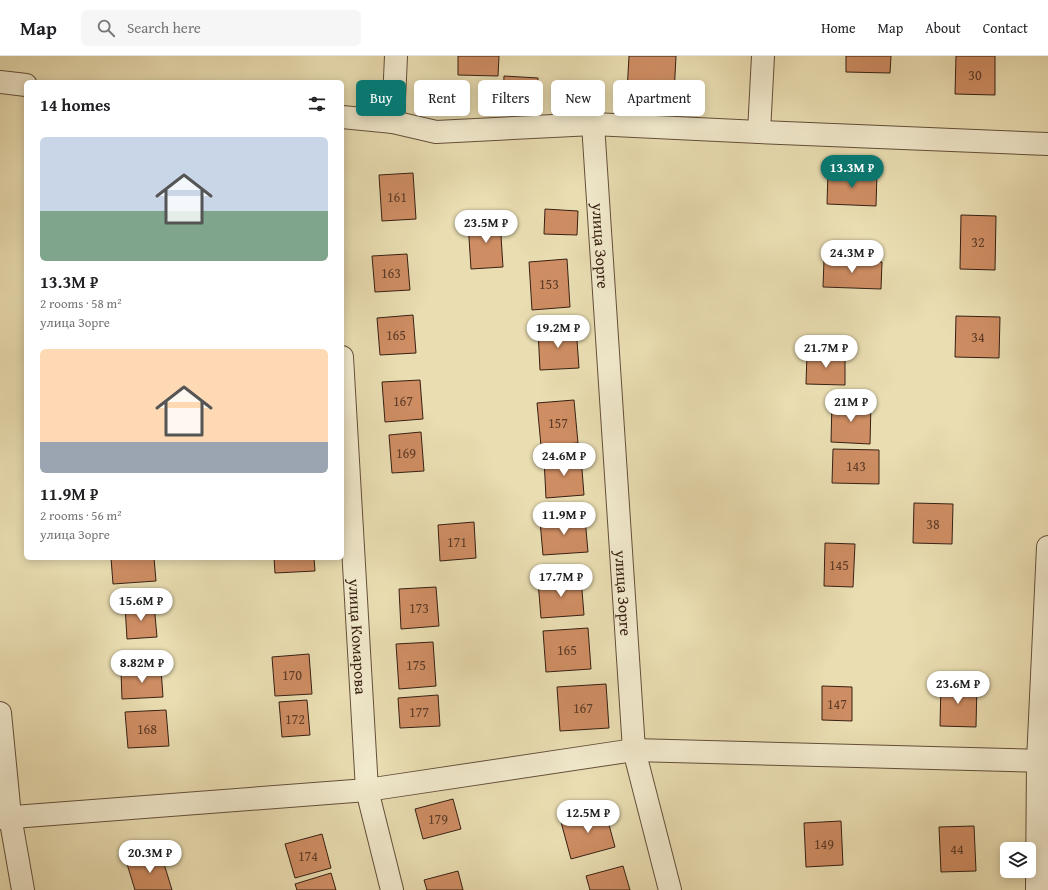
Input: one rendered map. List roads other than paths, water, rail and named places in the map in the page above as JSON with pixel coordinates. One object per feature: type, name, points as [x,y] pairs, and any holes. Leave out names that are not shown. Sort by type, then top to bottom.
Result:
[{"type":"street","points":[[393,122],[396,56]]},
{"type":"street","points":[[759,132],[762,56]]},
{"type":"street","points":[[0,82],[24,84]]},
{"type":"street","points":[[344,117],[393,122],[436,132],[593,124],[1048,144]]},
{"type":"street","name":"улица Зорге","points":[[593,124],[634,750],[670,890]]},
{"type":"street","name":"улица Комарова","points":[[344,392],[367,790],[392,890]]},
{"type":"street","points":[[1037,890],[1043,761],[1048,547]]},
{"type":"street","points":[[0,713],[5,817],[23,890]]},
{"type":"street","points":[[5,817],[367,790],[634,750],[1043,761]]}]
